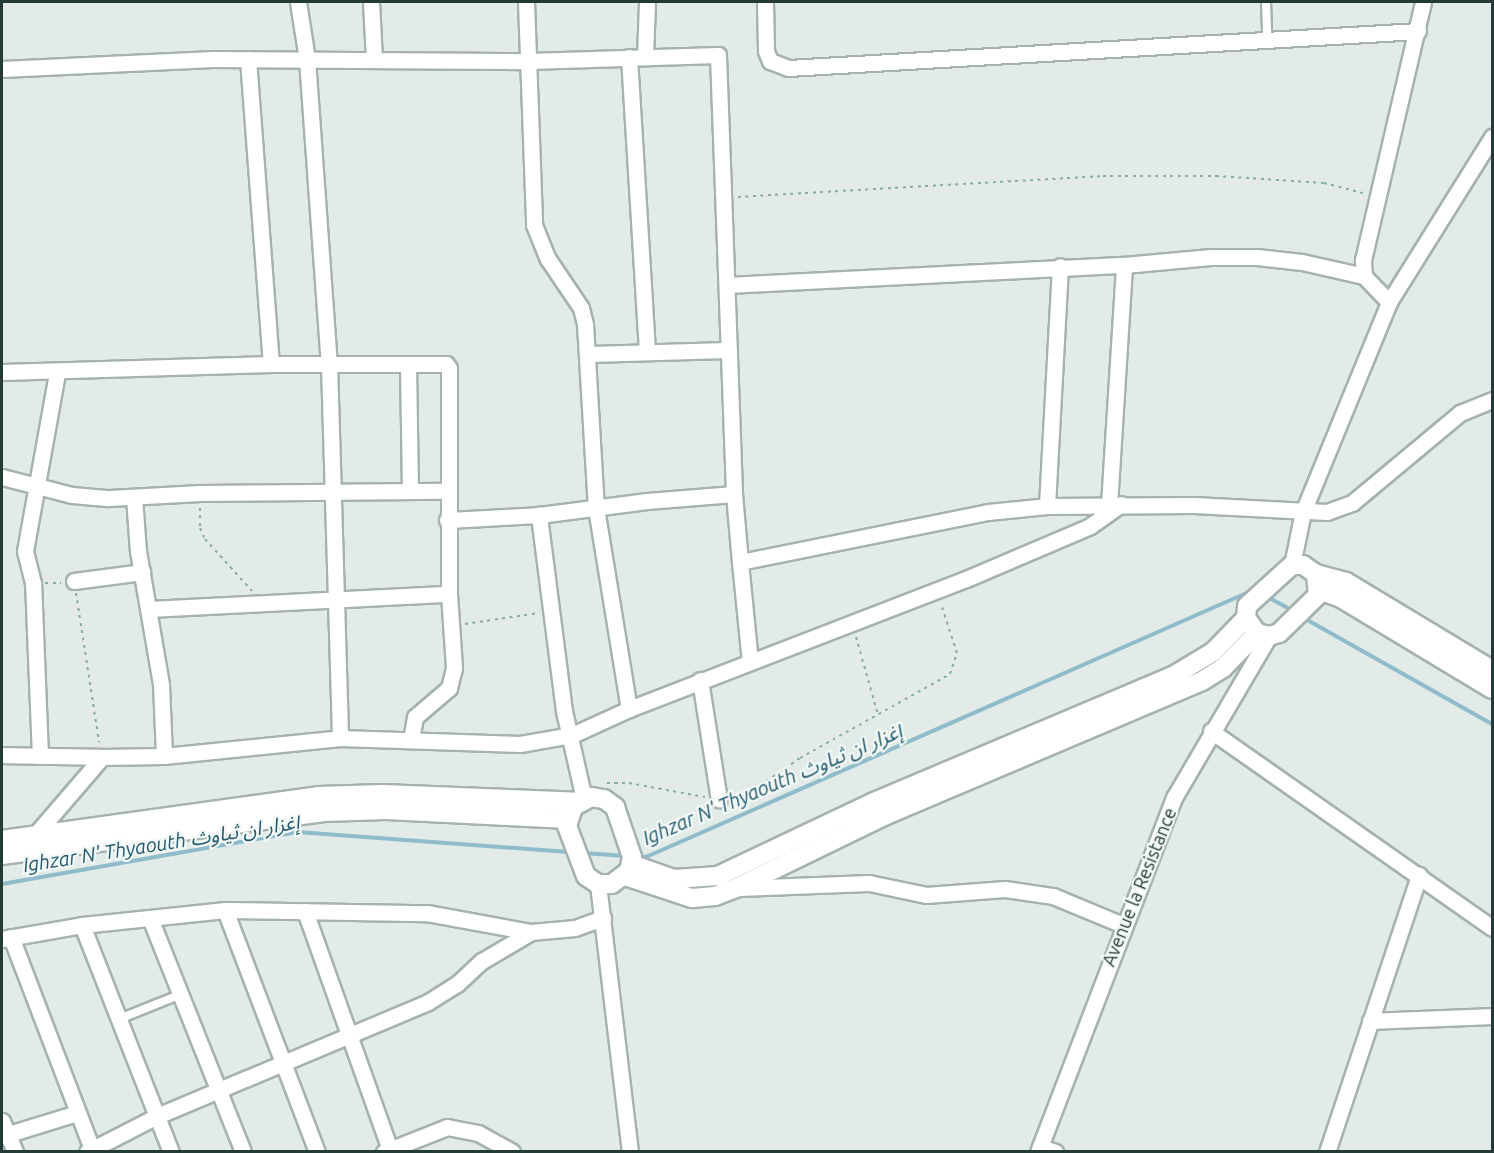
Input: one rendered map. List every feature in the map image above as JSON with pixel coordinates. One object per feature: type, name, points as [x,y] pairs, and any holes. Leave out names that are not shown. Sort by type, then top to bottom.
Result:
[{"type":"street","points":[[298,2],[307,59],[329,364],[340,738]]},
{"type":"street","points":[[371,2],[374,60]]},
{"type":"street","points":[[526,2],[534,225],[548,259],[581,308],[588,354],[596,508],[629,709]]},
{"type":"street","points":[[645,57],[647,2]]},
{"type":"street","points":[[765,2],[766,51],[770,61],[788,68],[1418,31]]},
{"type":"street","points":[[1364,276],[1365,246],[1418,31],[1423,2]]},
{"type":"street","points":[[2,69],[248,59],[529,61],[718,55],[734,494],[750,662]]},
{"type":"street","points":[[629,57],[647,351]]},
{"type":"street","points":[[248,59],[271,364]]},
{"type":"street","points":[[1263,630],[1250,600],[1287,567],[1303,512],[1389,302],[1492,137]]},
{"type":"street","points":[[727,285],[1257,256],[1364,276],[1389,302]]},
{"type":"street","points":[[2,755],[164,756],[340,738],[520,744],[572,735],[700,680],[853,625],[935,592],[1090,526],[1115,504],[1124,265]]},
{"type":"street","points":[[1047,506],[1060,266]]},
{"type":"street","points":[[588,354],[729,350]]},
{"type":"street","points":[[2,372],[57,373],[271,364],[441,363],[449,368],[447,520],[449,594],[455,661],[452,682],[415,717],[411,740]]},
{"type":"street","points":[[408,364],[410,490]]},
{"type":"street","points":[[40,756],[33,582],[25,551],[57,373]]},
{"type":"street","points":[[740,562],[988,512],[1047,506],[1115,504],[1327,512],[1352,503],[1461,413],[1492,400]]},
{"type":"street","points":[[2,477],[91,498],[200,493],[447,490]]},
{"type":"street","points":[[447,520],[539,515],[734,494]]},
{"type":"street","points":[[134,497],[142,572],[161,684],[164,756]]},
{"type":"street","points":[[539,515],[564,711],[572,735],[581,795],[568,819],[582,870],[598,884],[630,1152]]},
{"type":"street","points":[[1287,567],[1303,565],[1317,588],[1352,604],[1492,689]]},
{"type":"street","points":[[74,581],[142,572]]},
{"type":"street","points":[[628,870],[692,898],[715,896],[736,888],[884,816],[1202,681],[1223,668],[1263,630],[1317,588],[1346,582],[1492,670]]},
{"type":"street","points":[[149,609],[267,605],[449,594]]},
{"type":"street","points":[[628,870],[674,879],[718,876],[874,802],[1173,676],[1213,652],[1263,630]]},
{"type":"street","name":"Avenue la Resistance","points":[[1044,1150],[1124,925],[1175,796],[1263,630]]},
{"type":"street","points":[[700,680],[719,800]]},
{"type":"street","points":[[1211,731],[1492,928]]},
{"type":"street","points":[[35,835],[102,757]]},
{"type":"street","points":[[2,840],[340,794],[581,795],[604,799],[615,807],[628,870]]},
{"type":"street","points":[[2,855],[324,812],[386,810],[568,819]]},
{"type":"street","points":[[598,884],[612,884],[628,870]]},
{"type":"street","points":[[1327,1152],[1419,875]]},
{"type":"street","points":[[736,888],[869,884],[934,895],[1005,889],[1061,898],[1124,925]]},
{"type":"street","points":[[531,932],[482,961],[457,984],[428,1002],[347,1033],[157,1116],[91,1151],[6,938],[82,925],[225,910],[427,912],[531,932],[576,928],[603,918]]},
{"type":"street","points":[[225,910],[281,1063],[317,1152]]},
{"type":"street","points":[[305,911],[388,1151],[447,1127],[478,1133],[512,1152]]},
{"type":"street","points":[[150,918],[243,1152]]},
{"type":"street","points":[[82,925],[171,1152]]},
{"type":"street","points":[[1370,1022],[1492,1016]]},
{"type":"street","points":[[15,1152],[3,1130],[77,1113]]},
{"type":"lane","points":[[1266,2],[1267,40]]},
{"type":"lane","points":[[119,1019],[179,995]]},
{"type":"path","points":[[724,198],[1103,176],[1216,176],[1324,183],[1377,197]]},
{"type":"path","points":[[200,493],[200,528],[206,539],[267,605]]},
{"type":"path","points":[[33,582],[74,581],[102,757]]},
{"type":"path","points":[[581,795],[629,783],[719,800],[742,798],[800,758],[940,681],[955,665],[955,642],[935,592]]},
{"type":"path","points":[[452,626],[551,611]]},
{"type":"path","points":[[853,625],[878,715]]},
{"type":"waterway","name":"Ighzar N' Thyaouth إغزار ان ثياوث","points":[[637,856],[646,857],[1251,591]]},
{"type":"waterway","name":"Ighzar N' Thyaouth إغزار ان ثياوث","points":[[1266,596],[1293,611]]},
{"type":"waterway","name":"Ighzar N' Thyaouth إغزار ان ثياوث","points":[[1302,617],[1492,724]]},
{"type":"waterway","name":"Ighzar N' Thyaouth إغزار ان ثياوث","points":[[2,884],[297,832],[572,852]]},
{"type":"waterway","name":"Ighzar N' Thyaouth إغزار ان ثياوث","points":[[583,853],[626,856]]}]
